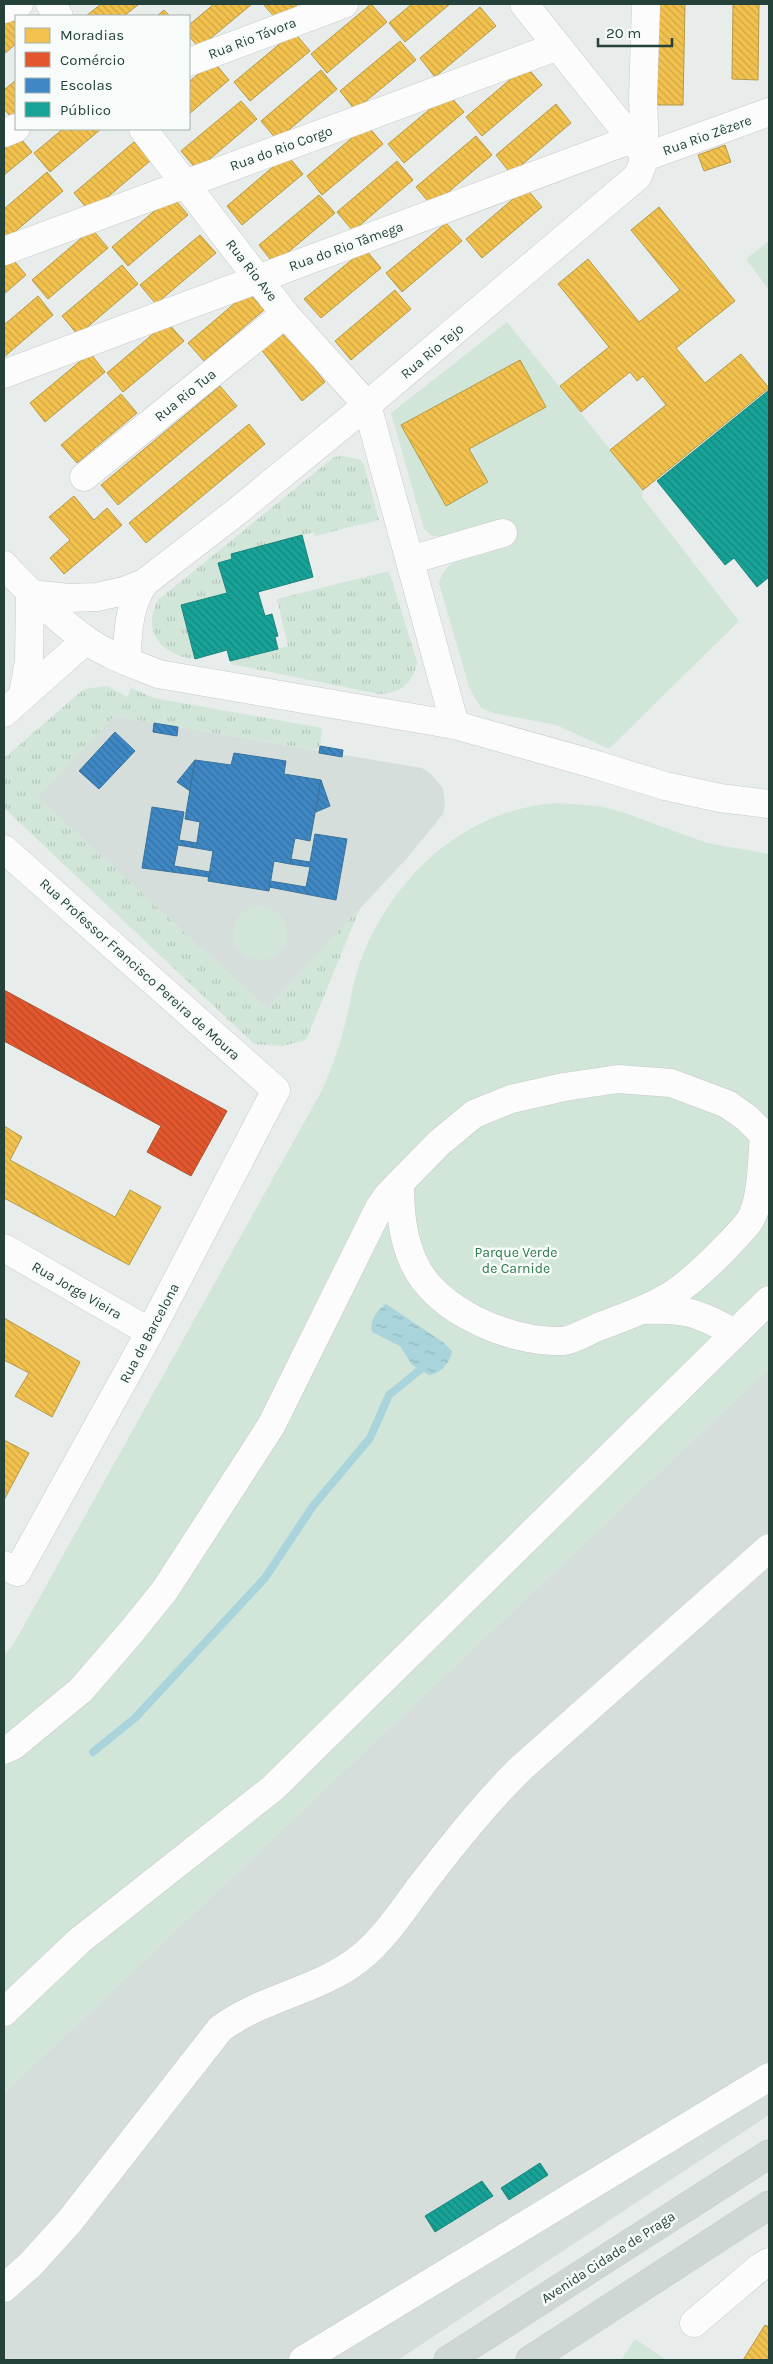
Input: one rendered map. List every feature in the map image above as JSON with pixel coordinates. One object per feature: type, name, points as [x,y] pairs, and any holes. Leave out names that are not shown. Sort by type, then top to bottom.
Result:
[{"type":"main road","name":"Avenida Cidade de Praga","points":[[448,2360],[769,2154]]},
{"type":"main road","points":[[530,2360],[769,2205]]},
{"type":"street","points":[[4,9],[19,4]]},
{"type":"street","points":[[50,4],[58,15]]},
{"type":"street","name":"Rua Rio Távora","points":[[190,62],[344,4]]},
{"type":"street","points":[[526,4],[639,148]]},
{"type":"street","points":[[639,148],[643,98],[646,4]]},
{"type":"street","name":"Rua do Rio Corgo","points":[[4,251],[558,46]]},
{"type":"street","name":"Rua Rio Zêzere","points":[[639,148],[769,112]]},
{"type":"street","name":"Rua Rio Ave","points":[[144,130],[285,314],[367,405]]},
{"type":"street","name":"Rua do Rio Tâmega","points":[[4,374],[258,279],[639,148]]},
{"type":"street","name":"Rua Rio Tejo","points":[[30,594],[69,598],[97,597],[144,583],[235,513],[620,194],[638,176],[639,148]]},
{"type":"street","name":"Rua Rio Tua","points":[[84,477],[285,314]]},
{"type":"street","points":[[367,405],[456,725]]},
{"type":"street","points":[[410,560],[503,533]]},
{"type":"street","points":[[4,565],[30,594],[86,640],[126,662],[171,677],[456,725],[597,764],[665,786],[720,798],[769,804]]},
{"type":"street","points":[[126,662],[130,613],[134,600],[144,583]]},
{"type":"street","points":[[24,694],[29,661],[30,594]]},
{"type":"street","points":[[4,713],[86,640]]},
{"type":"street","name":"Rua Professor Francisco Pereira de Moura","points":[[4,849],[276,1090]]},
{"type":"street","points":[[4,1750],[13,1746],[81,1690],[132,1632],[165,1590],[271,1426],[376,1213],[388,1195],[439,1143],[474,1114],[511,1099],[618,1079],[671,1083],[727,1104],[767,1134],[761,1184],[751,1220],[711,1264],[671,1295],[640,1311],[564,1341],[513,1334],[477,1321],[457,1310],[439,1295],[418,1271],[404,1232],[400,1183]]},
{"type":"street","name":"Rua de Barcelona","points":[[10,1569],[150,1332],[276,1090]]},
{"type":"street","name":"Rua Jorge Vieira","points":[[4,1248],[150,1332]]},
{"type":"street","points":[[4,2012],[79,1941],[273,1788],[769,1300]]},
{"type":"street","points":[[640,1311],[673,1309],[706,1317],[734,1333]]},
{"type":"street","points":[[4,2288],[30,2265],[69,2222],[220,2029],[240,2016],[333,1975],[360,1958],[382,1937],[473,1819],[519,1770],[769,1548]]},
{"type":"street","points":[[303,2360],[769,2077]]},
{"type":"street","points":[[694,2323],[759,2268],[769,2262]]},
{"type":"shaded area","points":[[114,716],[422,768],[431,774],[443,788],[445,805],[443,814],[408,857],[267,1009],[37,797]]},
{"type":"shaded area","points":[[769,1368],[769,2115],[398,2360],[4,2360],[4,2093]]},
{"type":"green space","points":[[769,241],[769,290],[746,259]]},
{"type":"green space","points":[[507,322],[643,490],[642,497],[739,621],[609,749],[556,725],[493,713],[481,708],[469,687],[439,583],[442,575],[452,564],[489,553],[482,527],[445,536],[432,536],[424,529],[391,413]]},
{"type":"green space","points":[[344,456],[361,460],[364,465],[379,520],[315,536],[314,532],[231,554],[232,559],[218,563],[227,593],[181,606],[195,659],[183,657],[164,647],[154,632],[152,622],[153,612],[158,600],[334,457]]},
{"type":"green space","points":[[389,571],[417,662],[409,682],[400,689],[394,692],[379,694],[231,664],[230,661],[288,646],[277,599]]},
{"type":"green space","points":[[107,686],[127,697],[131,688],[154,698],[322,728],[320,746],[316,750],[114,716],[38,797],[267,1009],[360,908],[306,1040],[282,1046],[254,1044],[4,808],[4,758],[84,689]]},
{"type":"green space","name":"Parque Verde de Carnide","points":[[555,803],[600,806],[625,813],[707,843],[769,854],[769,1368],[4,2093],[4,1654],[10,1649],[22,1629],[321,1092],[341,1039],[357,972],[370,940],[387,909],[407,882],[431,857],[458,837],[488,820],[520,809]]},
{"type":"green space","points":[[260,906],[270,908],[279,914],[285,923],[287,933],[285,943],[279,952],[270,958],[260,960],[250,958],[241,952],[235,943],[233,933],[235,923],[241,914],[250,908]]},
{"type":"green space","points":[[635,2339],[667,2360],[621,2360]]},
{"type":"water","points":[[386,1304],[443,1342],[452,1351],[450,1359],[441,1370],[429,1375],[412,1365],[400,1346],[372,1332],[374,1316]]},
{"type":"building: Moradias","points":[[101,4],[139,4],[125,15],[87,15]]},
{"type":"building: Moradias","points":[[214,4],[252,4],[199,48],[190,37],[190,24]]},
{"type":"building: Moradias","points":[[263,4],[298,4],[278,21]]},
{"type":"building: Moradias","points":[[371,4],[387,22],[327,73],[311,54]]},
{"type":"building: Moradias","points":[[412,4],[450,4],[405,42],[389,23]]},
{"type":"building: Moradias","points":[[659,4],[685,4],[683,105],[657,105]]},
{"type":"building: Moradias","points":[[733,4],[759,4],[758,80],[732,79]]},
{"type":"building: Moradias","points":[[480,7],[496,26],[435,77],[420,58]]},
{"type":"building: Moradias","points":[[21,8],[27,15],[15,15],[15,45],[4,54],[4,23]]},
{"type":"building: Moradias","points":[[164,10],[169,15],[158,15]]},
{"type":"building: Moradias","points":[[294,32],[310,51],[250,101],[234,82]]},
{"type":"building: Moradias","points":[[400,41],[416,60],[355,110],[340,91]]},
{"type":"building: Moradias","points":[[213,61],[229,80],[190,113],[190,81]]},
{"type":"building: Moradias","points":[[526,66],[542,85],[482,136],[466,117]]},
{"type":"building: Moradias","points":[[321,70],[337,89],[277,140],[261,121]]},
{"type":"building: Moradias","points":[[15,81],[15,113],[11,117],[4,109],[4,90]]},
{"type":"building: Moradias","points":[[448,94],[464,112],[404,163],[388,144]]},
{"type":"building: Moradias","points":[[241,101],[257,119],[197,170],[181,151]]},
{"type":"building: Moradias","points":[[556,104],[571,123],[511,174],[496,155]]},
{"type":"building: Moradias","points":[[367,125],[383,144],[322,195],[307,176]]},
{"type":"building: Moradias","points":[[62,130],[100,130],[50,172],[34,153]]},
{"type":"building: Moradias","points":[[16,133],[32,152],[4,175],[4,143]]},
{"type":"building: Moradias","points":[[476,136],[492,155],[432,206],[416,187]]},
{"type":"building: Moradias","points":[[134,142],[150,161],[90,212],[74,193]]},
{"type":"building: Moradias","points":[[725,145],[731,162],[704,171],[698,155]]},
{"type":"building: Moradias","points":[[287,155],[303,174],[242,225],[227,206]]},
{"type":"building: Moradias","points":[[397,161],[413,180],[353,231],[337,212]]},
{"type":"building: Moradias","points":[[47,172],[63,191],[4,241],[4,209]]},
{"type":"building: Moradias","points":[[526,188],[542,207],[482,258],[466,239]]},
{"type":"building: Moradias","points":[[319,195],[335,213],[274,264],[259,245]]},
{"type":"building: Moradias","points":[[172,196],[188,215],[128,266],[112,247]]},
{"type":"building: Moradias","points":[[659,207],[735,301],[676,348],[705,383],[741,354],[769,388],[643,490],[610,450],[666,405],[643,376],[637,381],[630,372],[581,412],[560,386],[609,347],[558,284],[588,259],[639,322],[680,290],[631,230]]},
{"type":"building: Moradias","points":[[446,223],[462,241],[402,292],[386,273]]},
{"type":"building: Moradias","points":[[92,229],[108,248],[48,299],[32,280]]},
{"type":"building: Moradias","points":[[200,235],[216,253],[156,304],[140,285]]},
{"type":"building: Moradias","points":[[365,249],[381,268],[321,318],[304,299]]},
{"type":"building: Moradias","points":[[10,256],[26,275],[4,294],[4,262]]},
{"type":"building: Moradias","points":[[122,265],[138,284],[78,335],[62,316]]},
{"type":"building: Moradias","points":[[395,290],[411,309],[351,360],[335,341]]},
{"type":"building: Moradias","points":[[248,292],[264,310],[204,361],[188,343]]},
{"type":"building: Moradias","points":[[38,296],[53,315],[4,357],[4,325]]},
{"type":"building: Moradias","points":[[167,322],[184,341],[123,392],[107,373]]},
{"type":"building: Moradias","points":[[283,329],[325,382],[302,401],[260,348]]},
{"type":"building: Moradias","points":[[90,353],[105,372],[45,422],[30,403]]},
{"type":"building: Moradias","points":[[520,360],[546,407],[469,449],[488,482],[446,506],[401,425]]},
{"type":"building: Moradias","points":[[220,386],[237,406],[118,505],[101,485]]},
{"type":"building: Moradias","points":[[121,394],[137,413],[77,463],[61,445]]},
{"type":"building: Moradias","points":[[249,424],[265,444],[146,543],[129,523]]},
{"type":"building: Moradias","points":[[74,496],[94,520],[107,508],[122,525],[64,574],[50,558],[70,540],[49,517]]},
{"type":"building: Moradias","points":[[4,1126],[22,1137],[10,1160],[115,1217],[130,1190],[161,1207],[129,1265],[4,1198]]},
{"type":"building: Moradias","points":[[4,1318],[80,1362],[52,1417],[15,1396],[29,1373],[4,1360]]},
{"type":"building: Moradias","points":[[4,1440],[29,1453],[4,1500]]},
{"type":"building: Moradias","points":[[765,2325],[769,2327],[769,2360],[743,2360]]},
{"type":"building: Comércio","points":[[4,990],[227,1111],[191,1176],[147,1152],[161,1126],[4,1041]]},
{"type":"building: Escolas","points":[[154,723],[178,727],[177,736],[153,732]]},
{"type":"building: Escolas","points":[[115,732],[135,751],[99,789],[79,771]]},
{"type":"building: Escolas","points":[[320,746],[343,750],[342,757],[319,753]]},
{"type":"building: Escolas","points":[[234,753],[286,761],[284,774],[321,780],[310,841],[295,838],[290,864],[274,861],[269,891],[208,881],[213,851],[196,848],[200,822],[185,819],[195,760],[231,765]]},
{"type":"building: Escolas","points":[[195,760],[190,791],[177,782]]},
{"type":"building: Escolas","points":[[321,780],[330,806],[316,812]]},
{"type":"building: Escolas","points":[[152,807],[184,812],[179,840],[197,843],[196,848],[178,845],[174,866],[210,872],[209,877],[142,868]]},
{"type":"building: Escolas","points":[[315,834],[347,839],[336,900],[269,887],[270,881],[306,887],[310,867],[290,864],[291,859],[310,862]]},
{"type":"building: Público","points":[[769,390],[769,577],[757,587],[734,558],[725,565],[657,481]]},
{"type":"building: Público","points":[[302,535],[313,577],[258,592],[265,616],[272,614],[278,636],[275,637],[278,649],[230,661],[227,650],[195,659],[181,605],[227,593],[218,563],[232,559],[231,554]]},
{"type":"building: Público","points":[[540,2163],[548,2175],[509,2200],[501,2188]]},
{"type":"building: Público","points":[[482,2181],[493,2196],[435,2232],[425,2216]]},
{"type":"waterway","points":[[93,1752],[135,1718],[265,1578],[313,1506],[370,1438],[389,1395],[426,1365]]}]
